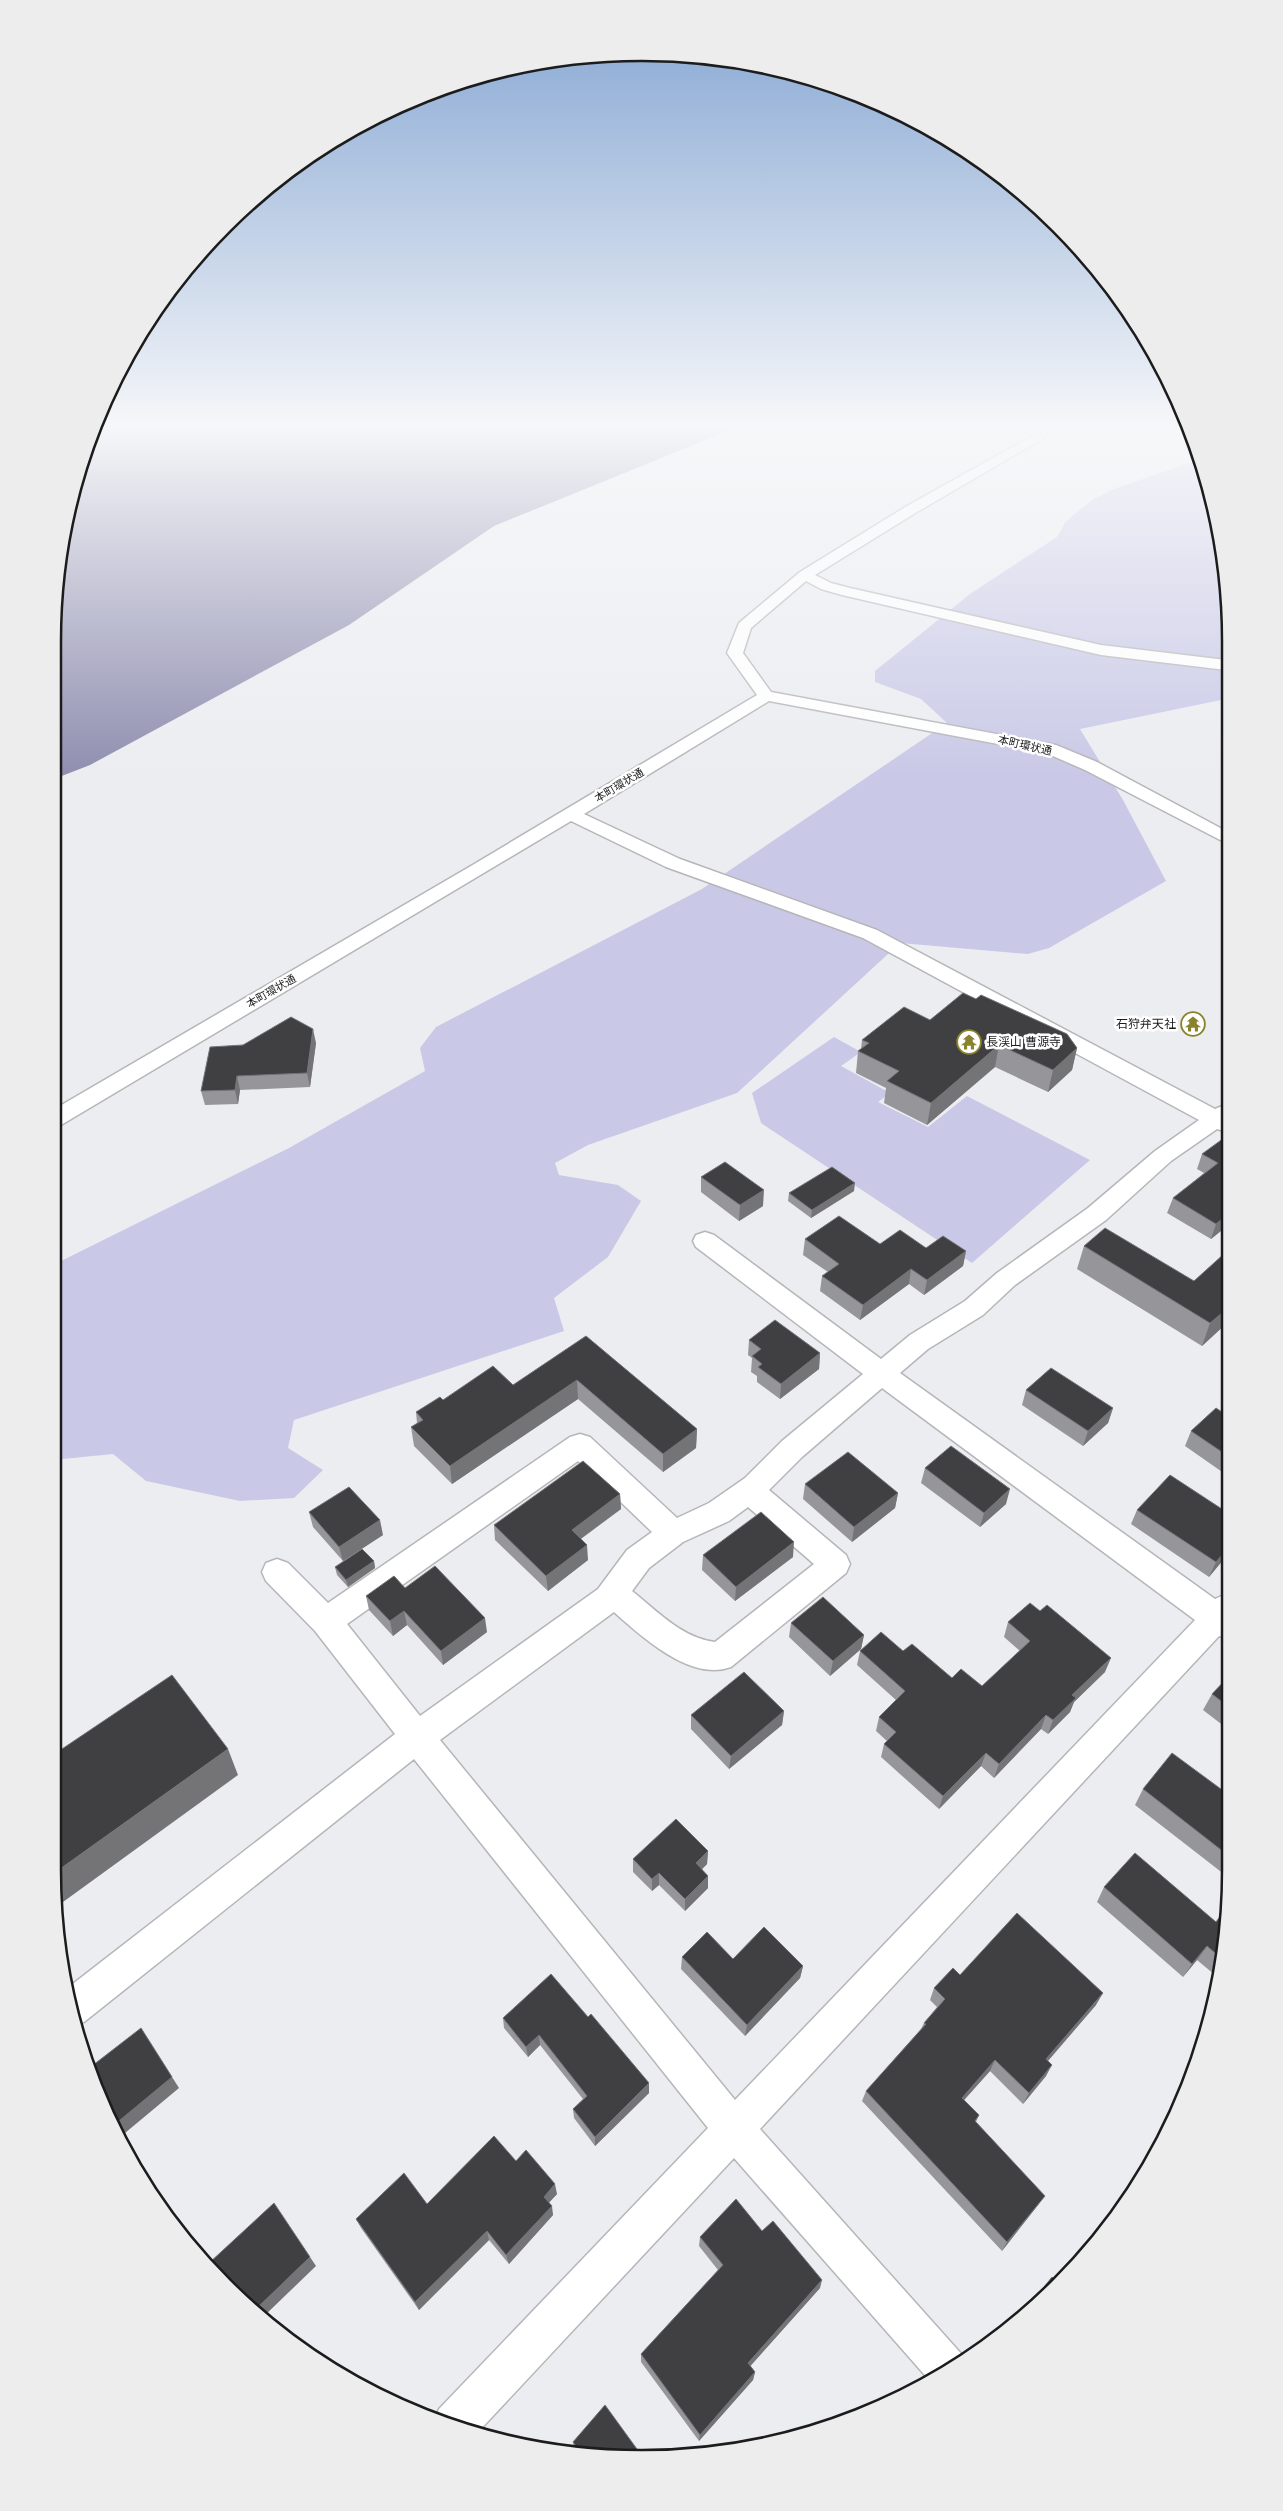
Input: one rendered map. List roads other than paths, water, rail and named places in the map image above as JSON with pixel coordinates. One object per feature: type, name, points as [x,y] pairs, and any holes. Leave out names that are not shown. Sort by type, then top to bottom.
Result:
[{"type":"street","points":[[766,696],[735,653],[744,626],[805,575],[860,541]]},
{"type":"street","points":[[805,575],[826,586],[847,592],[1100,650],[1222,665]]},
{"type":"street","name":"本町環状通","points":[[61,1115],[766,696],[1050,749],[1091,766],[1222,836]]},
{"type":"street","points":[[570,814],[673,863],[870,934],[1222,1117]]},
{"type":"street","points":[[77,2004],[416,1737],[613,1593],[638,1559],[673,1533],[719,1512],[749,1490],[792,1449],[919,1342],[974,1308],[1006,1279],[1097,1214],[1140,1175],[1222,1119]]},
{"type":"street","points":[[704,1241],[881,1373],[1222,1615]]},
{"type":"street","points":[[326,1621],[580,1445],[673,1533]]},
{"type":"street","points":[[613,1593],[677,1644],[703,1656],[720,1657],[835,1564],[749,1490]]},
{"type":"street","points":[[277,1572],[326,1621],[416,1737],[734,2128],[944,2364]]},
{"type":"street","points":[[460,2421],[734,2128],[1222,1620]]},
{"type":"place","name":"石狩弁天社","points":[[1193,1024]]},
{"type":"place","name":"長渓山 曹源寺","points":[[969,1042]]}]
